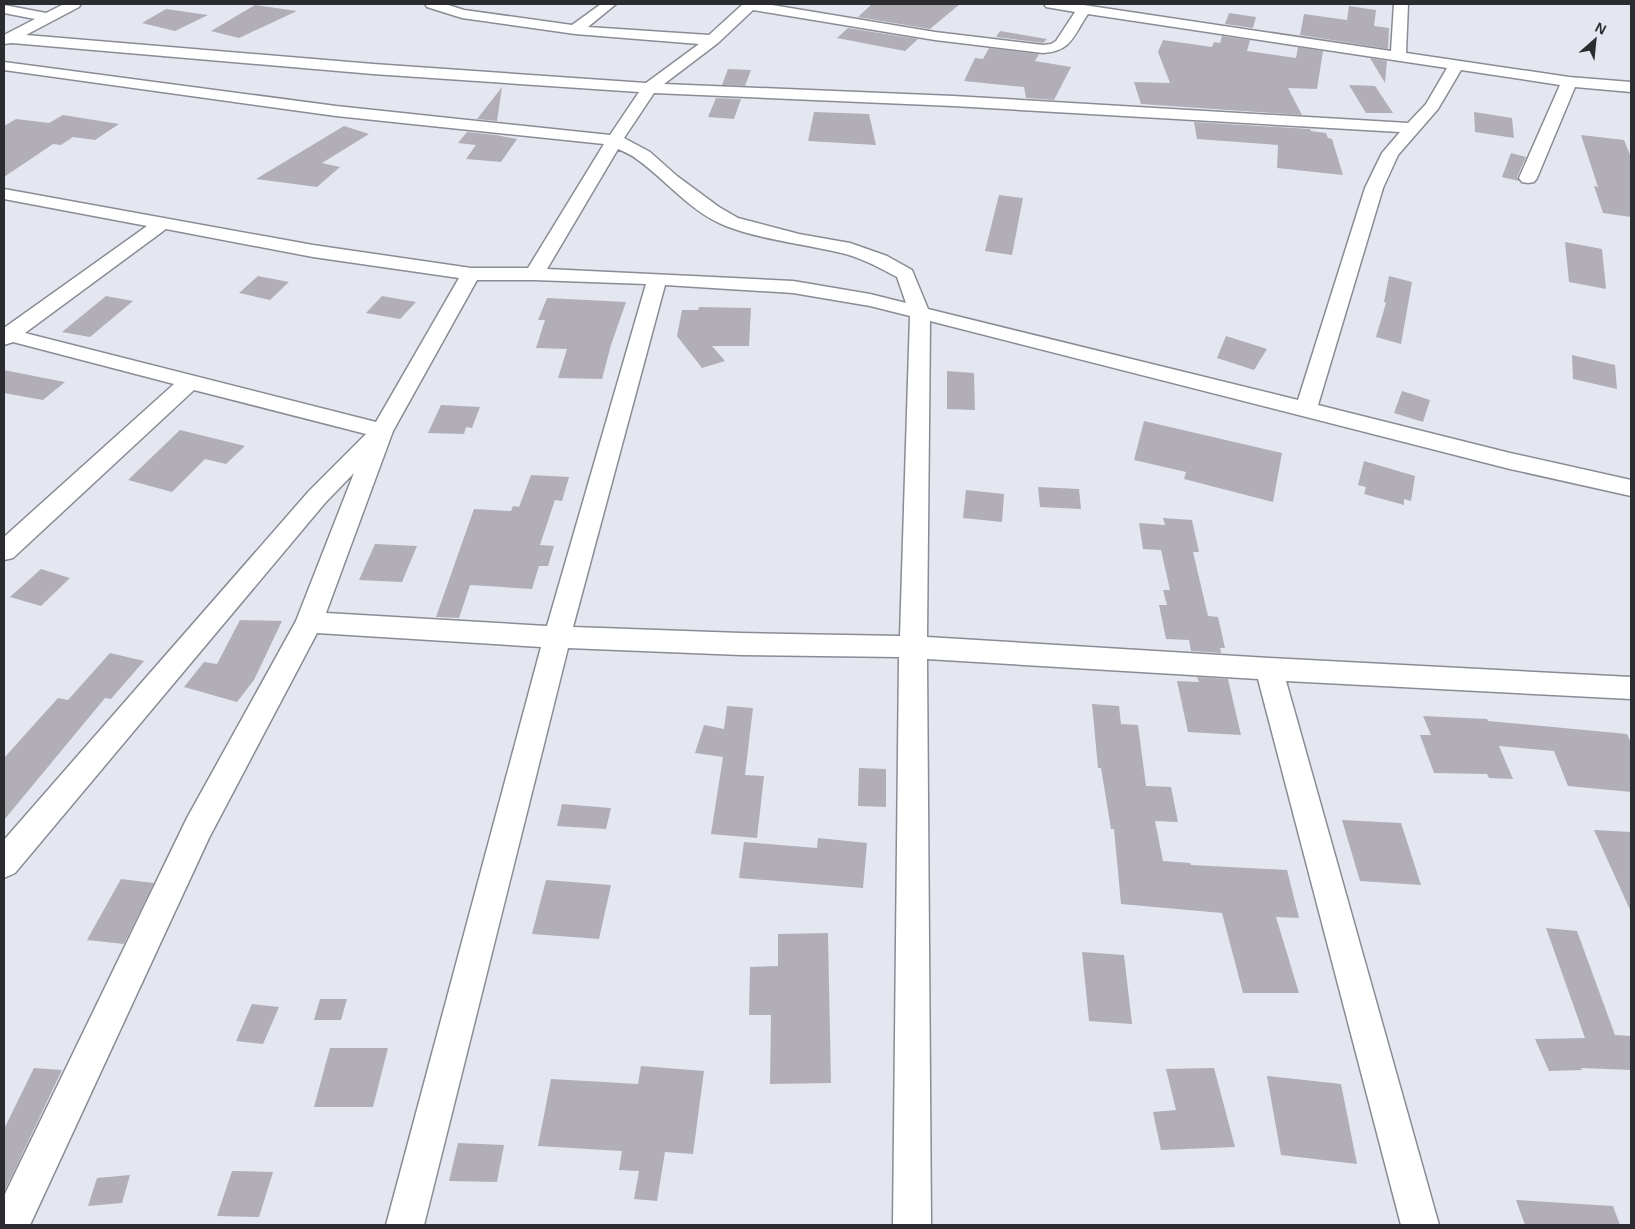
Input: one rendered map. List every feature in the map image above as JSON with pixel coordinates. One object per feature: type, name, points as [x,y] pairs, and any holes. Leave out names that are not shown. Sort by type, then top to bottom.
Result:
[{"type":"street","points":[[6,40],[46,17],[74,4]]},
{"type":"street","points":[[433,4],[440,4]]},
{"type":"street","points":[[433,4],[462,14],[490,11],[575,30],[713,40]]},
{"type":"street","points":[[575,30],[609,4]]},
{"type":"street","points":[[534,274],[615,140],[649,88],[713,40],[750,4],[935,36],[1043,49],[1054,48],[1061,44],[1092,8]]},
{"type":"street","points":[[1051,4],[1092,8],[1456,66],[1569,82],[1631,88]]},
{"type":"street","points":[[1398,56],[1399,4]]},
{"type":"street","points":[[4,10],[46,17]]},
{"type":"street","points":[[638,36],[684,62]]},
{"type":"street","points":[[6,40],[373,70],[649,88],[953,101],[1413,128]]},
{"type":"street","points":[[4,66],[336,111],[615,140],[644,156],[671,180],[713,211],[732,222],[843,247],[880,260],[906,274],[920,313],[913,647],[912,1225]]},
{"type":"street","points":[[1306,409],[1374,188],[1390,153],[1432,106],[1456,66]]},
{"type":"street","points":[[1528,178],[1569,82]]},
{"type":"street","points":[[4,194],[313,251],[471,274],[534,274],[793,287],[870,300],[1510,461],[1631,488]]},
{"type":"street","points":[[5,336],[161,224]]},
{"type":"street","points":[[10,1225],[198,828],[310,622],[382,431],[471,274]]},
{"type":"street","points":[[405,1225],[557,637],[657,279]]},
{"type":"street","points":[[5,336],[191,381],[382,431]]},
{"type":"street","points":[[4,551],[191,381]]},
{"type":"street","points":[[4,863],[317,496],[382,431]]},
{"type":"street","points":[[310,622],[557,637],[741,644],[913,647],[1269,669],[1631,688]]},
{"type":"street","points":[[1269,669],[1420,1225]]},
{"type":"building","points":[[872,4],[960,4],[930,29],[858,17]]},
{"type":"building","points":[[255,5],[297,11],[239,38],[211,31]]},
{"type":"building","points":[[1349,6],[1376,10],[1374,26],[1389,28],[1388,49],[1300,35],[1304,14],[1347,20]]},
{"type":"building","points":[[166,9],[208,15],[175,31],[142,23]]},
{"type":"building","points":[[1229,13],[1256,17],[1253,28],[1225,24]]},
{"type":"building","points":[[848,28],[918,39],[905,51],[837,38]]},
{"type":"building","points":[[1000,31],[1047,39],[1043,43],[996,37]]},
{"type":"building","points":[[1222,36],[1250,40],[1247,51],[1296,58],[1298,47],[1323,51],[1317,89],[1288,88],[1302,115],[1141,104],[1134,82],[1170,83],[1158,52],[1163,40],[1212,47],[1214,42],[1220,43]]},
{"type":"building","points":[[989,48],[1039,54],[1035,61],[1071,67],[1054,100],[1026,98],[1024,87],[964,81],[975,58],[983,59]]},
{"type":"building","points":[[1370,58],[1387,61],[1385,83]]},
{"type":"building","points":[[728,69],[751,70],[745,86],[722,85]]},
{"type":"building","points":[[1349,85],[1375,86],[1393,113],[1366,113]]},
{"type":"building","points":[[502,87],[497,121],[477,119]]},
{"type":"building","points":[[716,98],[741,99],[734,119],[708,117]]},
{"type":"building","points":[[814,112],[869,114],[876,145],[808,141]]},
{"type":"building","points":[[1474,112],[1512,118],[1514,138],[1475,132]]},
{"type":"building","points":[[63,115],[119,124],[95,140],[73,137],[61,145],[53,144],[4,177],[4,126],[16,119],[49,123]]},
{"type":"building","points":[[1194,122],[1310,129],[1311,131],[1326,133],[1328,138],[1332,139],[1343,175],[1277,168],[1278,145],[1197,139]]},
{"type":"building","points":[[344,126],[369,134],[322,163],[340,167],[317,187],[256,179]]},
{"type":"building","points":[[467,132],[517,139],[501,162],[466,159],[476,145],[458,143]]},
{"type":"building","points":[[1581,135],[1624,140],[1631,157],[1631,217],[1603,213],[1594,186],[1598,187]]},
{"type":"building","points":[[1511,153],[1526,157],[1517,177],[1519,181],[1502,177]]},
{"type":"building","points":[[999,195],[1023,198],[1012,255],[985,251]]},
{"type":"building","points":[[1565,242],[1602,249],[1606,289],[1569,282]]},
{"type":"building","points":[[258,276],[289,282],[270,300],[239,293]]},
{"type":"building","points":[[1389,276],[1412,282],[1401,344],[1376,337],[1386,303],[1384,302]]},
{"type":"building","points":[[106,296],[133,301],[90,337],[62,332]]},
{"type":"building","points":[[382,296],[416,302],[400,319],[366,313]]},
{"type":"building","points":[[547,298],[626,302],[611,345],[602,379],[558,378],[567,349],[536,348],[545,320],[538,320]]},
{"type":"building","points":[[699,307],[751,308],[749,346],[712,346],[725,361],[702,368],[677,336],[682,310],[698,310]]},
{"type":"building","points":[[1226,336],[1267,349],[1254,370],[1217,358]]},
{"type":"building","points":[[1572,355],[1615,365],[1617,389],[1573,379]]},
{"type":"building","points":[[4,370],[65,382],[43,400],[4,393]]},
{"type":"building","points":[[947,371],[974,373],[975,410],[947,409]]},
{"type":"building","points":[[1402,391],[1430,400],[1423,422],[1394,413]]},
{"type":"building","points":[[441,405],[480,407],[472,428],[466,427],[464,434],[428,433]]},
{"type":"building","points":[[1144,421],[1282,453],[1273,502],[1184,479],[1186,472],[1134,460]]},
{"type":"building","points":[[180,430],[245,446],[226,464],[205,459],[172,492],[128,480]]},
{"type":"building","points":[[1364,461],[1415,476],[1411,501],[1404,499],[1404,505],[1364,494],[1366,487],[1358,485]]},
{"type":"building","points":[[531,475],[569,477],[562,501],[555,500],[540,545],[554,546],[548,566],[539,566],[532,589],[470,585],[459,618],[436,617],[474,509],[511,511],[513,506],[519,507]]},
{"type":"building","points":[[1038,487],[1079,489],[1081,509],[1040,507]]},
{"type":"building","points":[[966,490],[1004,494],[1002,522],[963,518]]},
{"type":"building","points":[[1163,518],[1192,520],[1199,552],[1193,552],[1208,616],[1218,617],[1225,648],[1220,648],[1221,653],[1191,651],[1189,640],[1166,639],[1159,605],[1167,605],[1163,590],[1170,590],[1161,550],[1143,549],[1139,523],[1165,525]]},
{"type":"building","points":[[375,544],[417,546],[402,582],[359,580]]},
{"type":"building","points":[[41,569],[70,578],[41,606],[10,597]]},
{"type":"building","points":[[240,620],[282,621],[254,680],[237,702],[184,687],[204,662],[217,664]]},
{"type":"building","points":[[110,653],[144,661],[111,699],[105,698],[4,820],[4,758],[58,698],[68,700]]},
{"type":"building","points":[[1197,677],[1228,679],[1241,735],[1188,732],[1177,681],[1199,682]]},
{"type":"building","points":[[1092,704],[1119,706],[1121,724],[1138,725],[1146,786],[1171,787],[1178,822],[1155,821],[1163,861],[1190,863],[1191,865],[1287,870],[1299,918],[1276,917],[1299,993],[1243,993],[1222,913],[1121,904],[1114,829],[1111,829],[1101,768],[1098,768]]},
{"type":"building","points":[[727,706],[753,708],[745,775],[764,776],[757,838],[711,834],[723,757],[695,753],[704,725],[724,729]]},
{"type":"building","points":[[1423,716],[1487,719],[1488,721],[1627,734],[1631,743],[1631,792],[1568,786],[1554,751],[1499,746],[1513,779],[1489,778],[1487,774],[1434,773],[1420,735],[1431,735]]},
{"type":"building","points":[[859,768],[886,769],[886,807],[858,806]]},
{"type":"building","points":[[562,804],[611,808],[606,829],[557,826]]},
{"type":"building","points":[[1342,820],[1401,823],[1421,885],[1360,881]]},
{"type":"building","points":[[1594,830],[1631,832],[1631,912]]},
{"type":"building","points":[[818,838],[867,843],[863,888],[739,878],[744,842],[817,848]]},
{"type":"building","points":[[121,879],[154,883],[124,944],[87,940]]},
{"type":"building","points":[[546,880],[611,885],[599,939],[532,934]]},
{"type":"building","points":[[1546,928],[1577,931],[1615,1035],[1631,1036],[1631,1070],[1581,1068],[1582,1070],[1549,1071],[1535,1039],[1585,1038]]},
{"type":"building","points":[[828,933],[831,1083],[770,1084],[771,1015],[749,1015],[750,967],[778,966],[778,934]]},
{"type":"building","points":[[1082,952],[1124,955],[1132,1024],[1089,1021]]},
{"type":"building","points":[[320,999],[347,999],[341,1020],[314,1020]]},
{"type":"building","points":[[252,1004],[279,1007],[263,1044],[236,1041]]},
{"type":"building","points":[[330,1048],[388,1048],[373,1107],[314,1107]]},
{"type":"building","points":[[641,1066],[704,1071],[693,1154],[665,1152],[657,1201],[634,1199],[639,1171],[619,1170],[622,1151],[538,1146],[551,1079],[638,1084]]},
{"type":"building","points":[[34,1068],[62,1070],[4,1192],[4,1129]]},
{"type":"building","points":[[1214,1068],[1235,1147],[1161,1150],[1153,1112],[1176,1110],[1166,1069]]},
{"type":"building","points":[[1267,1076],[1341,1084],[1357,1164],[1281,1155]]},
{"type":"building","points":[[458,1143],[504,1145],[497,1182],[449,1181]]},
{"type":"building","points":[[232,1171],[273,1172],[259,1217],[217,1216]]},
{"type":"building","points":[[130,1175],[122,1203],[88,1206],[97,1178]]},
{"type":"building","points":[[1516,1200],[1613,1206],[1620,1225],[1525,1225]]}]
